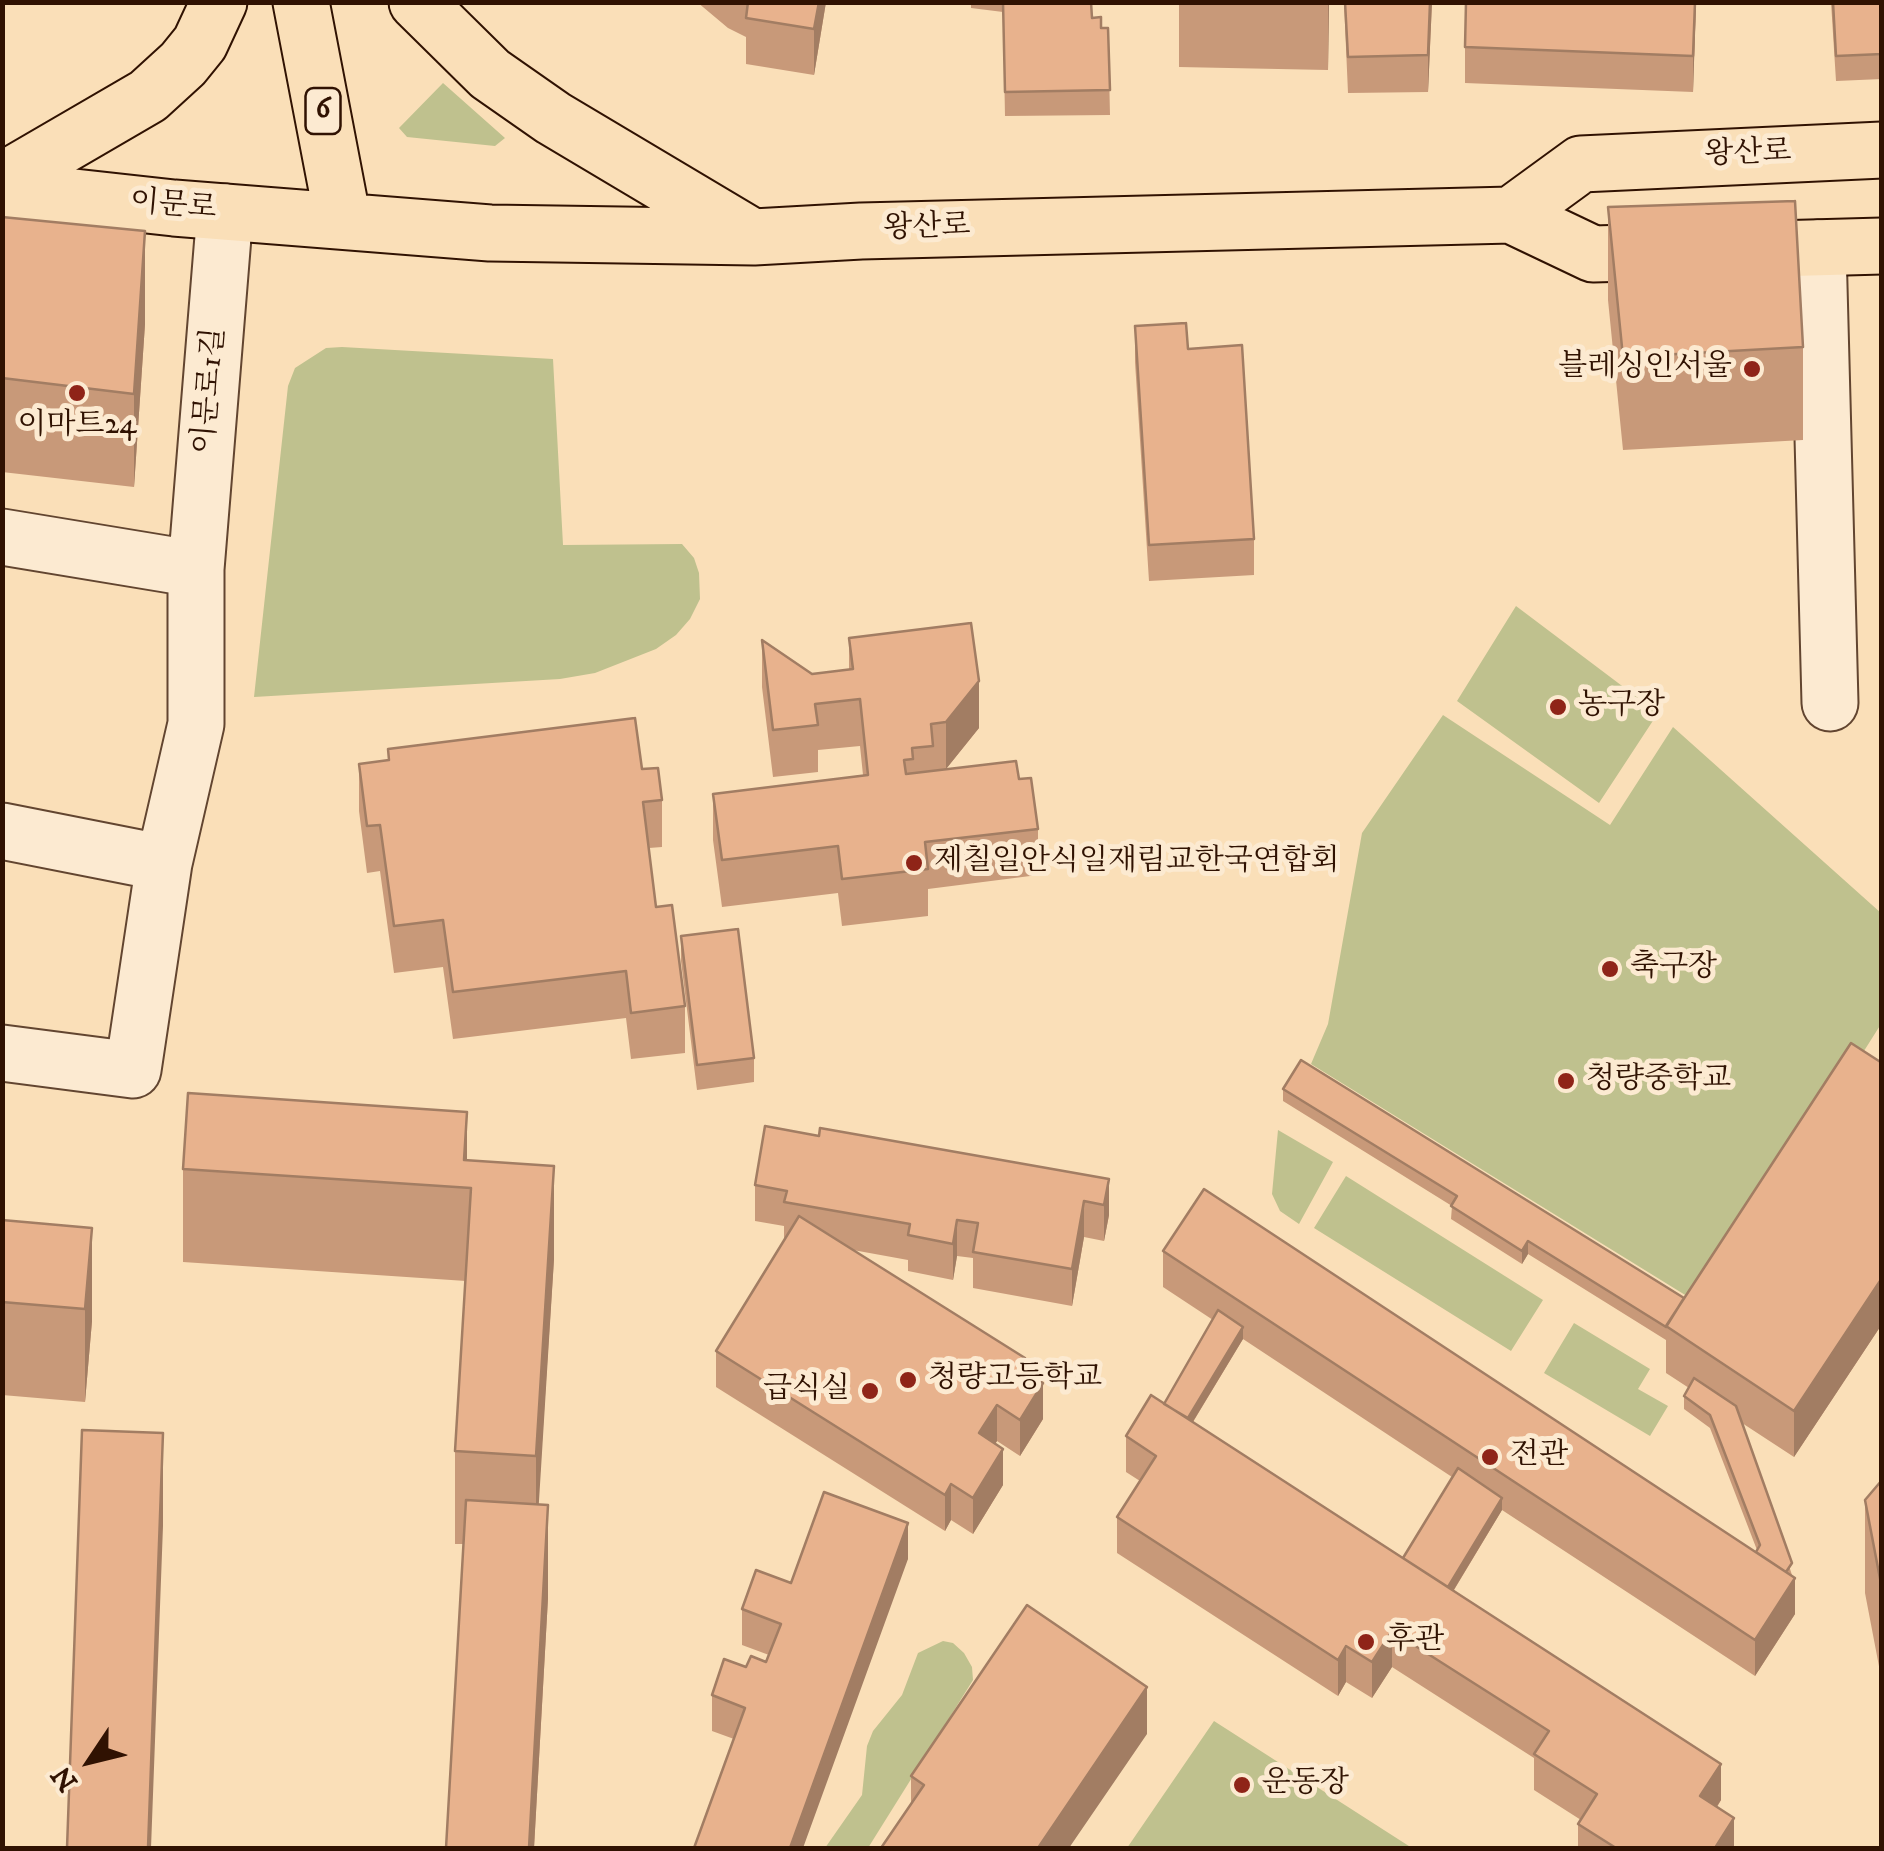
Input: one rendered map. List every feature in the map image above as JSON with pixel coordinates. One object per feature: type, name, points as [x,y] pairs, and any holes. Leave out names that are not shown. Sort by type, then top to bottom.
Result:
[{"type":"main road","points":[[2,181],[148,96],[184,64],[200,43],[219,2]]},
{"type":"main road","name":"6","points":[[301,2],[343,221]]},
{"type":"main road","points":[[417,2],[490,74],[521,96],[754,237]]},
{"type":"main road","name":"왕산로","points":[[1511,216],[1581,164],[1882,150]]},
{"type":"main road","name":"이문로","points":[[2,189],[343,221]]},
{"type":"main road","name":"왕산로","points":[[343,221],[490,232],[754,237],[861,231],[1511,216],[1593,254],[1882,246]]},
{"type":"street","name":"이문로1길","points":[[2,1054],[133,1070],[164,863],[196,724],[196,569],[225,212]]},
{"type":"street","points":[[1818,248],[1830,703]]},
{"type":"street","points":[[2,537],[196,569]]},
{"type":"street","points":[[2,830],[164,863]]},
{"type":"green space","points":[[443,83],[505,138],[495,146],[407,137],[399,128]]},
{"type":"green space","points":[[326,348],[553,359],[563,545],[682,544],[694,558],[699,573],[700,599],[690,619],[656,649],[595,673],[560,679],[254,697],[288,386],[295,368]]},
{"type":"green space","name":"농구장","points":[[1516,606],[1658,713],[1599,803],[1457,701]]},
{"type":"green space","name":"축구장","points":[[1443,715],[1610,825],[1673,727],[1881,913],[1881,1024],[1703,1306],[1311,1064],[1328,1024],[1362,833]]},
{"type":"green space","points":[[1278,1130],[1333,1162],[1299,1224],[1280,1211],[1272,1194]]},
{"type":"green space","points":[[1346,1176],[1543,1300],[1511,1351],[1314,1228]]},
{"type":"green space","points":[[1574,1323],[1650,1369],[1638,1389],[1668,1406],[1650,1436],[1544,1373]]},
{"type":"green space","points":[[943,1641],[953,1643],[964,1653],[972,1667],[973,1680],[868,1848],[825,1848],[862,1795],[867,1746],[873,1731],[902,1695],[918,1653]]},
{"type":"green space","name":"운동장","points":[[1214,1721],[1412,1848],[1127,1848]]},
{"type":"building","points":[[748,2],[819,2],[814,29],[746,18]]},
{"type":"building","points":[[1003,2],[1091,2],[1092,18],[1101,17],[1101,28],[1108,28],[1110,90],[1005,92]]},
{"type":"building","points":[[1345,2],[1430,2],[1428,55],[1348,57]]},
{"type":"building","points":[[1466,2],[1695,2],[1693,56],[1465,47]]},
{"type":"building","points":[[1833,2],[1882,2],[1882,54],[1836,56]]},
{"type":"building","points":[[1795,201],[1803,347],[1623,357],[1608,207]]},
{"type":"building","points":[[2,217],[145,231],[134,394],[2,378]]},
{"type":"building","points":[[1186,323],[1188,349],[1242,345],[1254,539],[1149,545],[1135,326]]},
{"type":"building","points":[[971,623],[979,681],[946,722],[931,724],[933,746],[912,748],[913,759],[904,760],[906,774],[1016,761],[1019,779],[1031,778],[1038,829],[925,842],[928,869],[842,879],[838,846],[722,860],[713,794],[868,775],[860,699],[815,704],[818,725],[773,730],[762,640],[812,674],[853,669],[849,638]]},
{"type":"building","points":[[635,718],[642,769],[658,768],[662,800],[643,802],[656,907],[672,905],[685,1006],[631,1013],[626,971],[453,992],[443,920],[394,926],[380,825],[367,826],[359,764],[389,760],[388,749]]},
{"type":"building","points":[[738,929],[754,1058],[697,1065],[681,936]]},
{"type":"building","points":[[1851,1043],[1882,1063],[1882,1278],[1794,1411],[1666,1326]]},
{"type":"building","points":[[1301,1060],[1684,1298],[1666,1327],[1528,1241],[1522,1251],[1451,1206],[1457,1196],[1283,1089]]},
{"type":"building","points":[[188,1093],[467,1112],[464,1160],[554,1166],[536,1456],[455,1451],[471,1188],[183,1169]]},
{"type":"building","points":[[765,1126],[819,1136],[820,1128],[1109,1179],[1104,1205],[1084,1201],[1072,1269],[973,1252],[978,1223],[957,1220],[953,1244],[908,1235],[910,1224],[784,1202],[787,1191],[755,1185]]},
{"type":"building","points":[[1204,1189],[1795,1578],[1755,1640],[1163,1251]]},
{"type":"building","name":"급식실","points":[[799,1216],[1025,1358],[1019,1368],[1043,1383],[1020,1420],[997,1405],[979,1433],[1003,1449],[973,1498],[951,1484],[945,1495],[716,1351]]},
{"type":"building","points":[[2,1220],[92,1228],[85,1309],[2,1302]]},
{"type":"building","points":[[1218,1310],[1243,1327],[1188,1418],[1164,1404]]},
{"type":"building","points":[[1694,1378],[1736,1406],[1792,1563],[1786,1572],[1756,1552],[1760,1545],[1710,1415],[1684,1396]]},
{"type":"building","name":"후관","points":[[1151,1395],[1721,1764],[1700,1796],[1734,1818],[1715,1848],[1616,1848],[1578,1824],[1597,1794],[1534,1754],[1549,1731],[1392,1631],[1372,1662],[1346,1646],[1338,1660],[1117,1517],[1156,1456],[1126,1436]]},
{"type":"building","points":[[82,1430],[163,1433],[148,1848],[67,1848]]},
{"type":"building","points":[[1458,1468],[1502,1498],[1448,1587],[1403,1558]]},
{"type":"building","points":[[1882,1480],[1882,1589],[1865,1500]]},
{"type":"building","points":[[824,1492],[908,1523],[790,1848],[694,1848],[745,1708],[712,1695],[724,1659],[746,1667],[751,1656],[766,1662],[781,1624],[742,1609],[756,1570],[791,1583]]},
{"type":"building","points":[[466,1500],[548,1505],[529,1848],[446,1848]]},
{"type":"building","points":[[1027,1605],[1147,1687],[1038,1848],[881,1848],[924,1785],[911,1776]]},
{"type":"place","name":"블레싱인서울","points":[[1752,369]]},
{"type":"place","name":"이마트24","points":[[77,393]]},
{"type":"place","name":"농구장","points":[[1558,707]]},
{"type":"place","name":"제칠일안식일재림교한국연합회","points":[[914,863]]},
{"type":"place","name":"축구장","points":[[1610,969]]},
{"type":"place","name":"청량중학교","points":[[1566,1081]]},
{"type":"place","name":"청량고등학교","points":[[908,1380]]},
{"type":"place","name":"급식실","points":[[870,1391]]},
{"type":"place","name":"전관","points":[[1490,1457]]},
{"type":"place","name":"후관","points":[[1366,1642]]},
{"type":"place","name":"운동장","points":[[1242,1785]]}]
